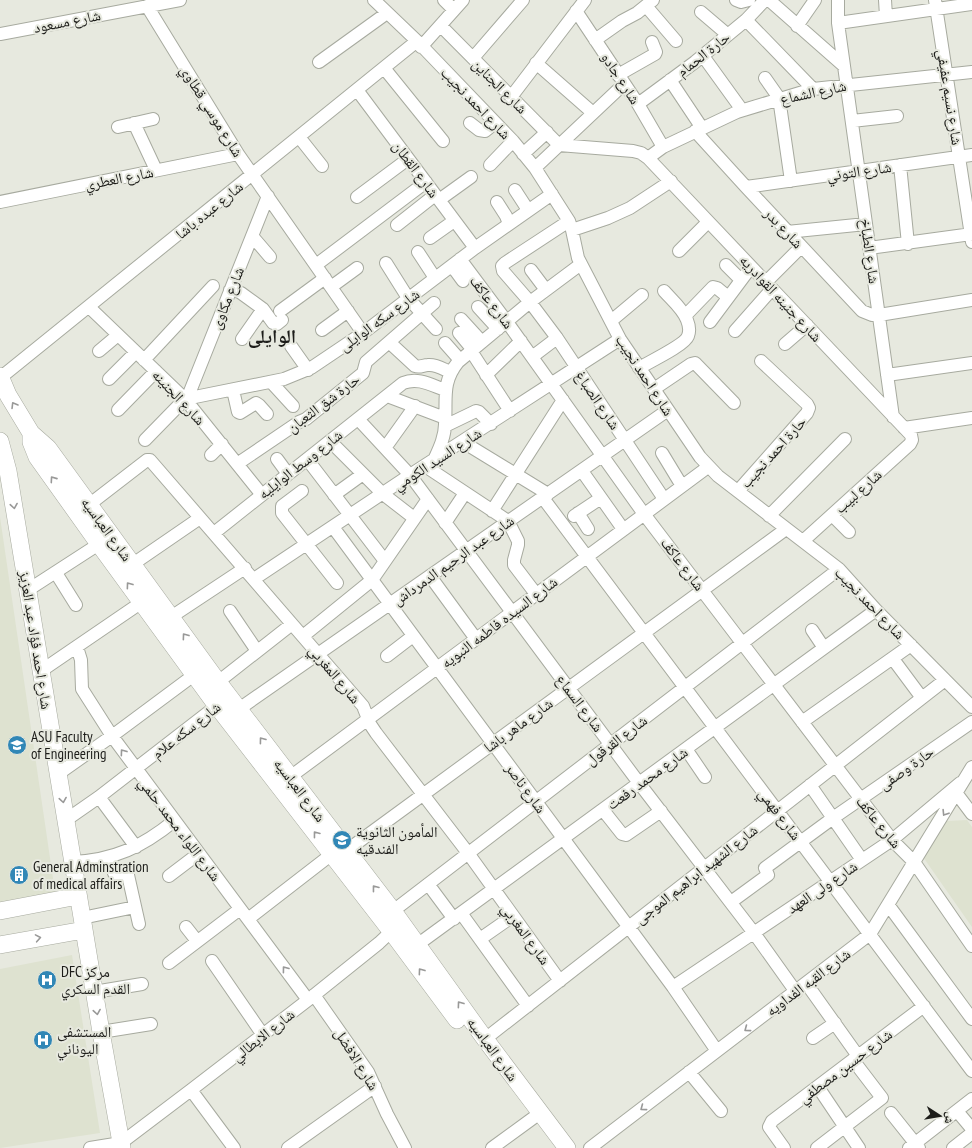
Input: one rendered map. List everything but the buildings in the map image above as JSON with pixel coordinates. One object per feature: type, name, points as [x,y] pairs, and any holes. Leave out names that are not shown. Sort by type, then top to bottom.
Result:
[{"type":"main road","name":"شارع العباسيه","points":[[1,383],[31,433],[48,448],[218,682],[228,704],[339,853],[395,921],[536,1116],[567,1148]]},
{"type":"main road","name":"شارع العباسيه","points":[[31,433],[31,442],[37,457],[194,675],[228,704],[290,777],[339,853]]},
{"type":"main road","name":"شارع احمد فؤاد عبد العزيز","points":[[0,441],[8,470],[72,862],[121,1145]]},
{"type":"main road","points":[[0,911],[78,896]]},
{"type":"main road","name":"شارع العباسيه","points":[[395,921],[418,945],[485,1039],[536,1116],[553,1148]]},
{"type":"main road","points":[[0,945],[83,924]]},
{"type":"street","name":"شارع مسعود","points":[[0,34],[180,0]]},
{"type":"street","name":"شارع احمد نجيب","points":[[374,0],[513,141],[535,168],[570,226],[576,252],[581,264],[620,339],[708,467],[839,569],[876,610],[972,707]]},
{"type":"street","points":[[444,0],[454,10]]},
{"type":"street","name":"شارع عبده باشا","points":[[1,383],[89,307],[356,90],[441,26],[463,0]]},
{"type":"street","points":[[473,58],[523,0]]},
{"type":"street","points":[[511,96],[585,0]]},
{"type":"street","points":[[736,0],[741,2],[749,0]]},
{"type":"street","points":[[797,26],[815,0]]},
{"type":"street","name":"شارع الطباخ","points":[[838,0],[838,23],[848,84],[869,248],[894,417]]},
{"type":"street","points":[[884,0],[886,16]]},
{"type":"street","points":[[770,1],[844,66]]},
{"type":"street","name":"حارة الحمام","points":[[638,104],[703,56],[770,1]]},
{"type":"street","points":[[595,40],[650,3],[676,42]]},
{"type":"street","points":[[838,23],[886,16],[936,4],[972,4]]},
{"type":"street","name":"شارع نسيم عفيفي","points":[[936,4],[972,237]]},
{"type":"street","name":"شارع موسي قطاوي","points":[[147,6],[238,154],[363,332]]},
{"type":"street","name":"شارع جادو","points":[[576,11],[638,104],[664,147]]},
{"type":"street","points":[[701,12],[728,35]]},
{"type":"street","points":[[319,62],[387,13]]},
{"type":"street","points":[[746,20],[813,89]]},
{"type":"street","name":"شارع الجناين","points":[[441,26],[559,145]]},
{"type":"street","points":[[535,168],[593,113],[621,79],[655,54],[656,52],[652,42]]},
{"type":"street","points":[[703,56],[742,110]]},
{"type":"street","points":[[536,63],[593,113]]},
{"type":"street","points":[[384,68],[443,141]]},
{"type":"street","name":"شارع الشماع","points":[[648,158],[664,147],[742,110],[779,98],[813,89],[848,84],[972,72]]},
{"type":"street","points":[[765,78],[779,98],[791,181]]},
{"type":"street","name":"شارع بدر","points":[[670,80],[699,130],[746,187],[862,311],[872,315],[879,315]]},
{"type":"street","name":"شارع القطان","points":[[356,90],[475,248]]},
{"type":"street","points":[[852,121],[896,116]]},
{"type":"street","points":[[118,127],[153,119]]},
{"type":"street","points":[[134,123],[156,170]]},
{"type":"street","points":[[470,123],[479,130],[485,132],[495,123]]},
{"type":"street","points":[[523,154],[546,132]]},
{"type":"street","points":[[300,137],[322,166]]},
{"type":"street","points":[[490,165],[513,141]]},
{"type":"street","points":[[559,145],[633,151],[641,153],[648,158]]},
{"type":"street","name":"شارع العطري","points":[[0,202],[238,154]]},
{"type":"street","name":"شارع التوني","points":[[746,187],[972,155]]},
{"type":"street","name":"شارع جنينه القوادريه","points":[[648,158],[911,435],[912,440]]},
{"type":"street","points":[[357,197],[408,159]]},
{"type":"street","points":[[900,165],[908,244]]},
{"type":"street","points":[[397,225],[471,177]]},
{"type":"street","points":[[570,226],[608,218],[630,208],[670,181]]},
{"type":"street","points":[[316,265],[426,182]]},
{"type":"street","points":[[515,190],[528,210]]},
{"type":"street","name":"شارع سكه الوايلى","points":[[186,399],[284,379],[308,370],[363,332],[475,248],[552,194]]},
{"type":"street","name":"شارع مكاوى","points":[[186,399],[268,196]]},
{"type":"street","points":[[497,202],[509,224]]},
{"type":"street","points":[[430,238],[454,221]]},
{"type":"street","points":[[679,251],[708,222]]},
{"type":"street","points":[[787,232],[866,224]]},
{"type":"street","name":"شارع الصباغ","points":[[570,226],[505,263],[502,266],[503,271],[530,302],[557,338],[664,499]]},
{"type":"street","points":[[252,236],[270,257]]},
{"type":"street","points":[[869,248],[972,237]]},
{"type":"street","points":[[735,331],[769,285],[801,247]]},
{"type":"street","points":[[418,252],[435,278]]},
{"type":"street","points":[[456,262],[463,280]]},
{"type":"street","name":"شارع عاكف","points":[[456,262],[502,326],[521,341],[644,514],[892,840],[914,862],[972,946]]},
{"type":"street","points":[[386,263],[408,298],[436,329]]},
{"type":"street","points":[[536,594],[514,565],[518,541],[508,521],[465,493],[427,462],[441,444],[445,422],[445,390],[450,372],[460,360],[530,302],[581,264]]},
{"type":"street","points":[[726,265],[741,280]]},
{"type":"street","points":[[710,322],[751,267]]},
{"type":"street","points":[[230,290],[237,291],[263,309],[274,323],[277,324],[281,316],[328,283],[357,268]]},
{"type":"street","points":[[531,270],[546,290]]},
{"type":"street","points":[[109,379],[140,356],[213,286]]},
{"type":"street","points":[[685,316],[713,287],[717,288],[728,298]]},
{"type":"street","points":[[639,368],[675,348],[688,337],[690,330],[685,316],[664,291]]},
{"type":"street","points":[[611,322],[642,296]]},
{"type":"street","points":[[879,315],[972,300]]},
{"type":"street","name":"حارة شق الثعبان","points":[[237,464],[299,422],[306,419],[363,372],[366,362],[434,303]]},
{"type":"street","name":"شارع الجنينه","points":[[89,307],[186,399],[262,495]]},
{"type":"street","points":[[478,307],[502,326]]},
{"type":"street","points":[[242,339],[263,309]]},
{"type":"street","points":[[322,330],[348,311]]},
{"type":"street","points":[[461,319],[486,375],[510,411]]},
{"type":"street","points":[[785,344],[807,325]]},
{"type":"street","points":[[459,334],[475,348]]},
{"type":"street","points":[[99,352],[118,335]]},
{"type":"street","points":[[532,357],[557,338]]},
{"type":"street","name":"شارع السيد الكومي","points":[[254,579],[383,494],[427,462],[463,442],[620,339]]},
{"type":"street","points":[[486,375],[521,341]]},
{"type":"street","points":[[389,342],[417,367],[429,364],[435,365],[450,372]]},
{"type":"street","points":[[445,343],[460,360]]},
{"type":"street","points":[[291,346],[308,370]]},
{"type":"street","name":"حارة احمد نجيب","points":[[738,491],[807,413],[809,408],[807,404],[761,360]]},
{"type":"street","points":[[654,389],[691,364],[695,363],[734,403]]},
{"type":"street","points":[[887,375],[972,363]]},
{"type":"street","points":[[118,410],[156,371]]},
{"type":"street","name":"شارع وسط الوايليه","points":[[214,533],[403,383],[419,380],[445,390]]},
{"type":"street","points":[[271,382],[293,406]]},
{"type":"street","points":[[233,390],[241,416],[240,413],[256,403],[259,404],[267,414]]},
{"type":"street","points":[[387,396],[415,406],[445,422],[476,411],[479,412],[490,424]]},
{"type":"street","points":[[145,440],[186,399]]},
{"type":"street","points":[[492,511],[563,400]]},
{"type":"street","points":[[385,448],[415,406]]},
{"type":"street","name":"شارع عبد الرحيم الدمرداش","points":[[228,704],[319,654],[668,410]]},
{"type":"street","points":[[904,428],[972,418]]},
{"type":"street","name":"شارع السماع","points":[[358,419],[410,475],[639,783],[731,902],[796,992]]},
{"type":"street","points":[[770,516],[845,440]]},
{"type":"street","name":"شارع لبيب","points":[[803,541],[910,444],[912,440]]},
{"type":"street","points":[[330,441],[383,494],[414,518]]},
{"type":"street","points":[[463,442],[516,474],[546,496]]},
{"type":"street","points":[[211,455],[222,444]]},
{"type":"street","points":[[662,453],[682,486]]},
{"type":"street","points":[[277,459],[288,474]]},
{"type":"street","points":[[307,459],[385,561]]},
{"type":"street","name":"شارع المغربي","points":[[90,504],[149,460],[363,706],[376,733],[468,853],[560,981]]},
{"type":"street","name":"شارع السيده فاطمه النبويه","points":[[290,777],[708,467]]},
{"type":"street","points":[[582,471],[623,529]]},
{"type":"street","points":[[334,495],[364,474]]},
{"type":"street","points":[[302,492],[282,506],[283,515],[337,583]]},
{"type":"street","points":[[445,522],[465,493]]},
{"type":"street","name":"شارع فهمي","points":[[546,496],[587,556],[644,633],[972,1071]]},
{"type":"street","points":[[588,529],[576,515],[601,498]]},
{"type":"street","points":[[303,636],[372,580],[428,499]]},
{"type":"street","points":[[832,515],[849,532]]},
{"type":"street","points":[[133,564],[200,518]]},
{"type":"street","name":"شارع ناصر","points":[[333,527],[673,987],[717,1052]]},
{"type":"street","name":"شارع ماهر باشا","points":[[248,920],[339,853],[423,795],[786,529]]},
{"type":"street","points":[[28,590],[99,544]]},
{"type":"street","points":[[171,617],[244,568]]},
{"type":"street","name":"شارع القرقول","points":[[395,921],[428,884],[839,569]]},
{"type":"street","points":[[56,573],[76,605]]},
{"type":"street","points":[[430,576],[476,639]]},
{"type":"street","points":[[41,671],[142,602]]},
{"type":"street","name":"شارع محمد رفعت","points":[[418,945],[876,610]]},
{"type":"street","points":[[230,612],[257,651]]},
{"type":"street","points":[[218,682],[292,624]]},
{"type":"street","points":[[812,630],[824,648]]},
{"type":"street","points":[[387,656],[413,636]]},
{"type":"street","points":[[802,722],[911,645]]},
{"type":"street","name":"شارع اللواء محمد حلمي","points":[[77,647],[81,660],[82,689],[112,736],[248,920],[311,998]]},
{"type":"street","points":[[893,659],[922,698]]},
{"type":"street","points":[[58,774],[194,675]]},
{"type":"street","name":"شارع الشهيد ابراهيم الموجى","points":[[485,1039],[945,680]]},
{"type":"street","name":"شارع سكه علام","points":[[66,820],[228,704]]},
{"type":"street","name":"حارة وصفى","points":[[731,902],[768,875],[765,868],[833,818],[972,722]]},
{"type":"street","points":[[686,749],[705,777]]},
{"type":"street","name":"شارع القبه الفداويه","points":[[590,1148],[870,934],[889,906],[914,862],[972,768]]},
{"type":"street","name":"شارع ولى العهد","points":[[673,987],[892,840],[965,779]]},
{"type":"street","points":[[810,786],[862,860]]},
{"type":"street","points":[[957,794],[972,814]]},
{"type":"street","points":[[99,797],[136,847]]},
{"type":"street","points":[[603,810],[622,834],[626,835],[661,811]]},
{"type":"street","points":[[72,862],[92,861],[110,857],[136,847],[160,833],[174,821]]},
{"type":"street","points":[[169,876],[198,854]]},
{"type":"street","points":[[110,857],[114,873],[126,873],[128,875],[139,924]]},
{"type":"street","points":[[428,884],[480,939],[528,1006]]},
{"type":"street","points":[[889,906],[972,1019]]},
{"type":"street","points":[[83,924],[135,907]]},
{"type":"street","points":[[169,963],[240,909]]},
{"type":"street","points":[[480,939],[513,916]]},
{"type":"street","name":"شارع الايطالي","points":[[121,1145],[311,998],[379,943],[395,921]]},
{"type":"street","points":[[186,927],[197,941]]},
{"type":"street","points":[[212,960],[263,1035]]},
{"type":"street","points":[[94,992],[142,984]]},
{"type":"street","points":[[806,984],[835,1023],[855,1058],[882,1098],[817,1148]]},
{"type":"street","name":"شارع الافضل","points":[[311,998],[364,1065],[405,1148]]},
{"type":"street","name":"شارع حسين مصطفي","points":[[784,1148],[769,1127],[772,1121],[924,1006]]},
{"type":"street","points":[[813,1038],[835,1023]]},
{"type":"street","points":[[101,1032],[151,1024]]},
{"type":"street","points":[[690,1072],[721,1111]]},
{"type":"street","points":[[288,1148],[375,1086]]},
{"type":"street","points":[[818,1087],[859,1148]]},
{"type":"street","points":[[191,1090],[234,1148]]},
{"type":"street","points":[[891,1113],[915,1146],[972,1099]]},
{"type":"street","points":[[957,1110],[972,1129]]},
{"type":"street","points":[[492,1148],[536,1116]]},
{"type":"street","points":[[953,1148],[972,1133]]},
{"type":"street","points":[[90,1148],[121,1145]]},
{"type":"shaded area","name":"ASU Faculty of Engineering","points":[[0,517],[55,892],[0,903]]},
{"type":"shaded area","points":[[967,820],[972,827],[972,927],[923,857],[947,821]]},
{"type":"shaded area","name":"المستشفى اليوناني","points":[[72,955],[100,1133],[0,1148],[0,969]]},
{"type":"place","name":"ASU Faculty of Engineering","points":[[17,745]]},
{"type":"place","name":"المأمون الثانوية الفندقيه","points":[[342,840]]},
{"type":"place","name":"General Adminstration of medical affairs","points":[[19,875]]},
{"type":"place","name":"DFC مركز القدم السكري","points":[[47,980]]},
{"type":"place","name":"المستشفى اليوناني","points":[[43,1040]]},
{"type":"district","name":"الوايلى","points":[[272,336]]}]
